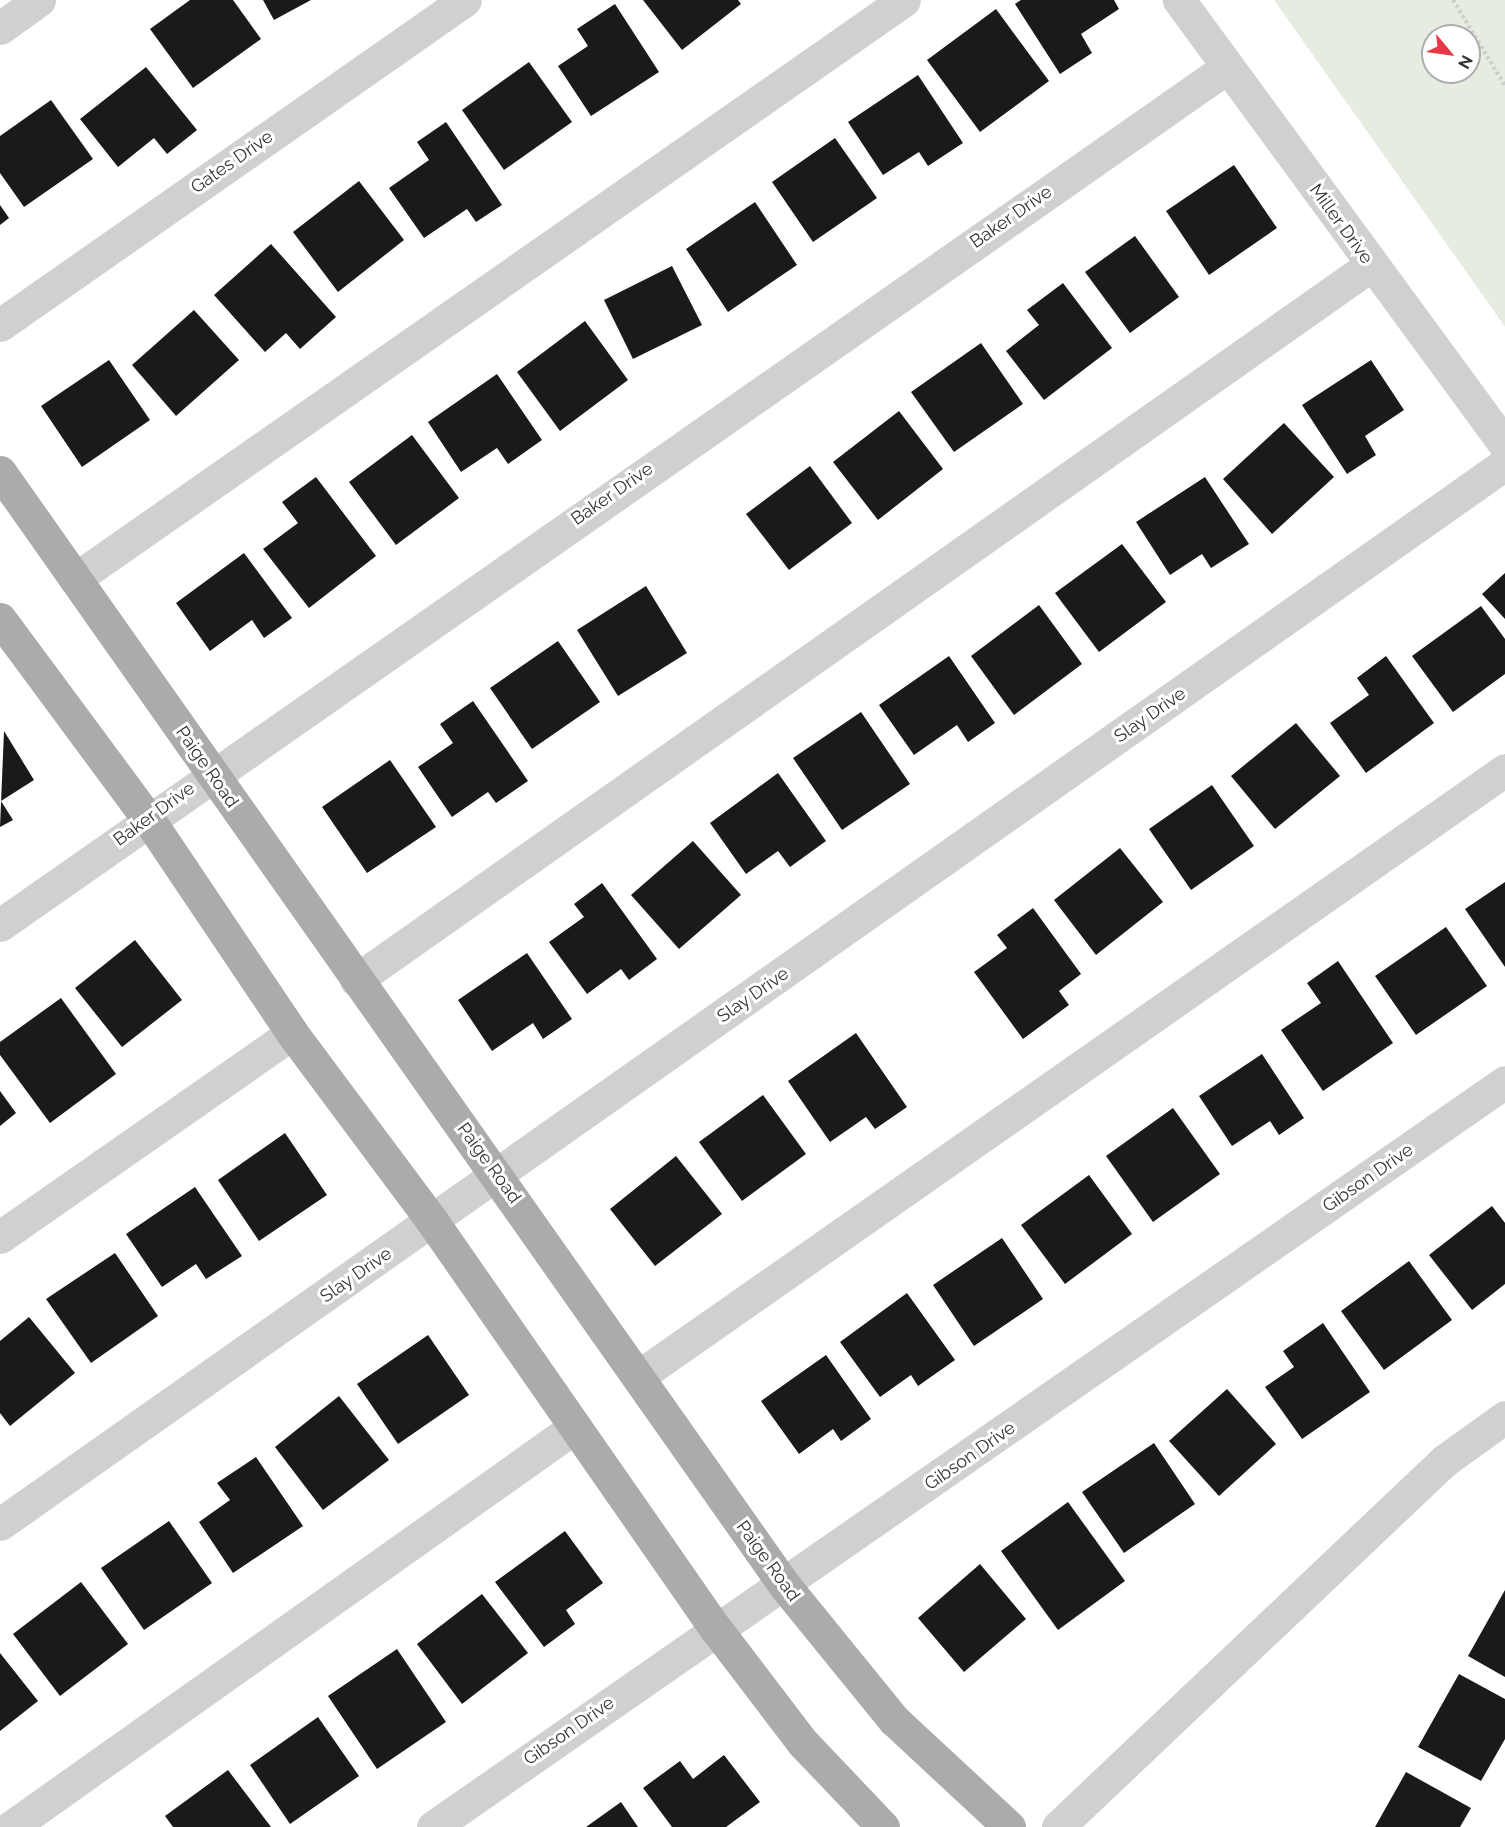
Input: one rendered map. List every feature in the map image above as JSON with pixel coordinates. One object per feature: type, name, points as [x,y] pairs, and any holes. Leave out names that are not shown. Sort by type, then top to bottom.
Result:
[{"type":"main road","name":"Paige Road","points":[[0,472],[356,980],[498,1174],[785,1586],[894,1720],[1009,1827]]},
{"type":"main road","points":[[1,623],[149,820],[292,1033],[432,1221],[716,1629],[803,1743],[883,1827]]},
{"type":"street","points":[[0,28],[39,0]]},
{"type":"street","name":"Gates Drive","points":[[0,325],[465,0]]},
{"type":"street","points":[[75,579],[904,0]]},
{"type":"street","name":"Miller Drive","points":[[1179,0],[1226,68],[1505,445]]},
{"type":"street","name":"Baker Drive","points":[[0,925],[149,820],[211,773],[1226,68]]},
{"type":"street","points":[[356,980],[1371,265]]},
{"type":"street","name":"Slay Drive","points":[[0,1524],[1505,464]]},
{"type":"street","points":[[639,1376],[1505,770]]},
{"type":"street","points":[[0,1237],[292,1033]]},
{"type":"street","name":"Gibson Drive","points":[[433,1827],[716,1629],[785,1586],[1505,1082]]},
{"type":"street","points":[[1058,1827],[1444,1461],[1505,1417]]},
{"type":"street","points":[[11,1827],[575,1427]]},
{"type":"path","points":[[1453,0],[1505,86]]},
{"type":"shaded area","points":[[1274,0],[1505,0],[1505,327]]},
{"type":"building","points":[[190,0],[233,0],[261,39],[193,88],[150,29]]},
{"type":"building","points":[[263,0],[311,0],[274,20]]},
{"type":"building","points":[[643,0],[738,0],[741,4],[682,50]]},
{"type":"building","points":[[1021,0],[1114,0],[1119,9],[1081,34],[1092,53],[1060,74],[1015,4]]},
{"type":"building","points":[[615,4],[659,72],[591,116],[558,66],[588,46],[577,29]]},
{"type":"building","points":[[996,9],[1049,81],[980,132],[927,60]]},
{"type":"building","points":[[529,62],[572,122],[504,170],[462,110]]},
{"type":"building","points":[[146,67],[197,130],[167,154],[154,138],[118,167],[80,119]]},
{"type":"building","points":[[918,75],[963,143],[928,166],[919,152],[883,175],[848,122]]},
{"type":"building","points":[[51,100],[93,159],[24,207],[0,173],[0,136]]},
{"type":"building","points":[[446,122],[502,205],[476,222],[467,209],[424,238],[389,188],[429,160],[417,142]]},
{"type":"building","points":[[835,138],[877,198],[813,242],[772,182]]},
{"type":"building","points":[[1234,165],[1277,228],[1209,275],[1166,211]]},
{"type":"building","points":[[359,181],[404,240],[338,292],[293,232]]},
{"type":"building","points":[[755,202],[797,265],[728,312],[686,249]]},
{"type":"building","points":[[0,205],[9,218],[0,225]]},
{"type":"building","points":[[1135,236],[1179,297],[1130,333],[1085,272]]},
{"type":"building","points":[[271,244],[336,317],[300,349],[286,333],[265,352],[214,295]]},
{"type":"building","points":[[672,266],[702,325],[633,359],[604,300]]},
{"type":"building","points":[[1063,283],[1112,348],[1044,400],[1006,351],[1039,325],[1027,310]]},
{"type":"building","points":[[194,310],[239,360],[176,416],[132,365]]},
{"type":"building","points":[[585,321],[628,380],[560,431],[517,372]]},
{"type":"building","points":[[981,343],[1023,404],[954,452],[911,392]]},
{"type":"building","points":[[109,360],[150,420],[82,467],[41,406]]},
{"type":"building","points":[[1371,360],[1404,410],[1365,436],[1376,455],[1347,474],[1302,405]]},
{"type":"building","points":[[497,374],[542,440],[508,464],[497,448],[461,472],[428,422]]},
{"type":"building","points":[[899,411],[943,469],[878,520],[833,462]]},
{"type":"building","points":[[1284,423],[1334,477],[1272,534],[1223,479]]},
{"type":"building","points":[[412,435],[459,498],[396,545],[349,482]]},
{"type":"building","points":[[810,466],[852,523],[789,570],[746,514]]},
{"type":"building","points":[[316,477],[376,556],[309,608],[263,549],[298,523],[282,502]]},
{"type":"building","points":[[1205,477],[1249,544],[1211,568],[1202,554],[1170,575],[1136,522]]},
{"type":"building","points":[[1122,544],[1166,602],[1099,652],[1055,593]]},
{"type":"building","points":[[244,553],[292,618],[264,638],[252,620],[210,651],[176,603]]},
{"type":"building","points":[[1505,573],[1505,619],[1482,594]]},
{"type":"building","points":[[646,586],[687,653],[618,696],[577,630]]},
{"type":"building","points":[[1039,605],[1082,664],[1014,715],[971,656]]},
{"type":"building","points":[[1481,606],[1505,639],[1505,674],[1453,712],[1412,656]]},
{"type":"building","points":[[558,641],[600,702],[532,749],[490,688]]},
{"type":"building","points":[[949,656],[995,723],[968,742],[957,725],[914,755],[879,705]]},
{"type":"building","points":[[1386,656],[1434,723],[1366,773],[1330,723],[1369,695],[1357,678]]},
{"type":"building","points":[[473,701],[528,781],[496,803],[488,792],[452,817],[418,767],[453,743],[440,724]]},
{"type":"building","points":[[861,712],[910,784],[842,830],[793,758]]},
{"type":"building","points":[[1296,723],[1340,776],[1275,829],[1231,776]]},
{"type":"building","points":[[4,731],[34,780],[1,801]]},
{"type":"building","points":[[390,760],[436,827],[367,873],[322,807]]},
{"type":"building","points":[[778,773],[826,841],[790,867],[778,851],[746,874],[710,823]]},
{"type":"building","points":[[1212,785],[1254,846],[1191,890],[1149,829]]},
{"type":"building","points":[[1,801],[13,820],[0,827]]},
{"type":"building","points":[[693,841],[741,895],[679,949],[631,895]]},
{"type":"building","points":[[1120,848],[1163,902],[1096,955],[1054,900]]},
{"type":"building","points":[[1505,882],[1505,967],[1465,909]]},
{"type":"building","points":[[602,883],[657,959],[629,980],[621,969],[587,994],[549,942],[584,917],[574,904]]},
{"type":"building","points":[[1033,908],[1081,974],[1059,991],[1069,1005],[1023,1039],[974,972],[1007,948],[997,935]]},
{"type":"building","points":[[1446,927],[1487,986],[1416,1035],[1375,976]]},
{"type":"building","points":[[135,940],[182,1000],[122,1047],[75,988]]},
{"type":"building","points":[[527,953],[572,1019],[543,1039],[533,1023],[492,1051],[458,1000]]},
{"type":"building","points":[[1338,961],[1393,1043],[1323,1091],[1281,1030],[1321,1003],[1307,983]]},
{"type":"building","points":[[61,998],[116,1074],[50,1123],[0,1055],[0,1042]]},
{"type":"building","points":[[856,1033],[907,1107],[875,1129],[866,1117],[830,1142],[788,1081]]},
{"type":"building","points":[[1262,1054],[1304,1118],[1279,1135],[1270,1121],[1232,1146],[1199,1096]]},
{"type":"building","points":[[0,1091],[16,1113],[0,1126]]},
{"type":"building","points":[[763,1095],[806,1154],[742,1201],[699,1142]]},
{"type":"building","points":[[1173,1108],[1220,1174],[1153,1222],[1106,1156]]},
{"type":"building","points":[[285,1133],[327,1195],[259,1241],[218,1180]]},
{"type":"building","points":[[676,1156],[722,1214],[655,1266],[610,1209]]},
{"type":"building","points":[[1089,1175],[1132,1234],[1065,1284],[1021,1225]]},
{"type":"building","points":[[195,1187],[242,1256],[206,1279],[196,1264],[162,1287],[126,1234]]},
{"type":"building","points":[[1492,1206],[1505,1223],[1505,1284],[1472,1310],[1429,1255]]},
{"type":"building","points":[[1002,1238],[1043,1299],[974,1346],[933,1285]]},
{"type":"building","points":[[115,1253],[158,1316],[91,1363],[46,1299]]},
{"type":"building","points":[[1409,1261],[1452,1320],[1384,1370],[1341,1311]]},
{"type":"building","points":[[907,1293],[955,1360],[918,1386],[911,1375],[880,1397],[840,1342]]},
{"type":"building","points":[[29,1317],[75,1373],[10,1426],[0,1413],[0,1341]]},
{"type":"building","points":[[1323,1323],[1370,1392],[1302,1439],[1265,1387],[1294,1367],[1283,1351]]},
{"type":"building","points":[[428,1335],[469,1395],[398,1444],[357,1384]]},
{"type":"building","points":[[826,1355],[871,1419],[841,1441],[833,1429],[799,1454],[761,1401]]},
{"type":"building","points":[[1227,1389],[1276,1444],[1219,1496],[1169,1441]]},
{"type":"building","points":[[339,1396],[389,1460],[323,1510],[275,1447]]},
{"type":"building","points":[[1154,1443],[1195,1504],[1124,1553],[1082,1492]]},
{"type":"building","points":[[256,1457],[303,1526],[233,1573],[199,1522],[230,1500],[217,1483]]},
{"type":"building","points":[[1068,1502],[1125,1581],[1058,1630],[1001,1551]]},
{"type":"building","points":[[169,1521],[212,1583],[144,1630],[101,1568]]},
{"type":"building","points":[[565,1531],[603,1583],[566,1610],[575,1624],[544,1647],[495,1582]]},
{"type":"building","points":[[980,1564],[1026,1619],[964,1672],[918,1618]]},
{"type":"building","points":[[81,1582],[128,1644],[60,1696],[13,1634]]},
{"type":"building","points":[[1505,1590],[1505,1677],[1468,1656]]},
{"type":"building","points":[[482,1594],[528,1653],[462,1704],[417,1644]]},
{"type":"building","points":[[397,1649],[446,1722],[377,1769],[328,1696]]},
{"type":"building","points":[[0,1653],[38,1701],[0,1731]]},
{"type":"building","points":[[1459,1674],[1505,1699],[1505,1739],[1481,1781],[1418,1747]]},
{"type":"building","points":[[318,1717],[359,1776],[290,1824],[250,1765]]},
{"type":"building","points":[[724,1755],[760,1802],[726,1827],[672,1827],[643,1788],[680,1761],[693,1779]]},
{"type":"building","points":[[228,1770],[271,1827],[173,1827],[165,1816]]},
{"type":"building","points":[[1406,1772],[1471,1808],[1460,1827],[1375,1827]]},
{"type":"building","points":[[621,1802],[638,1827],[586,1827]]}]
